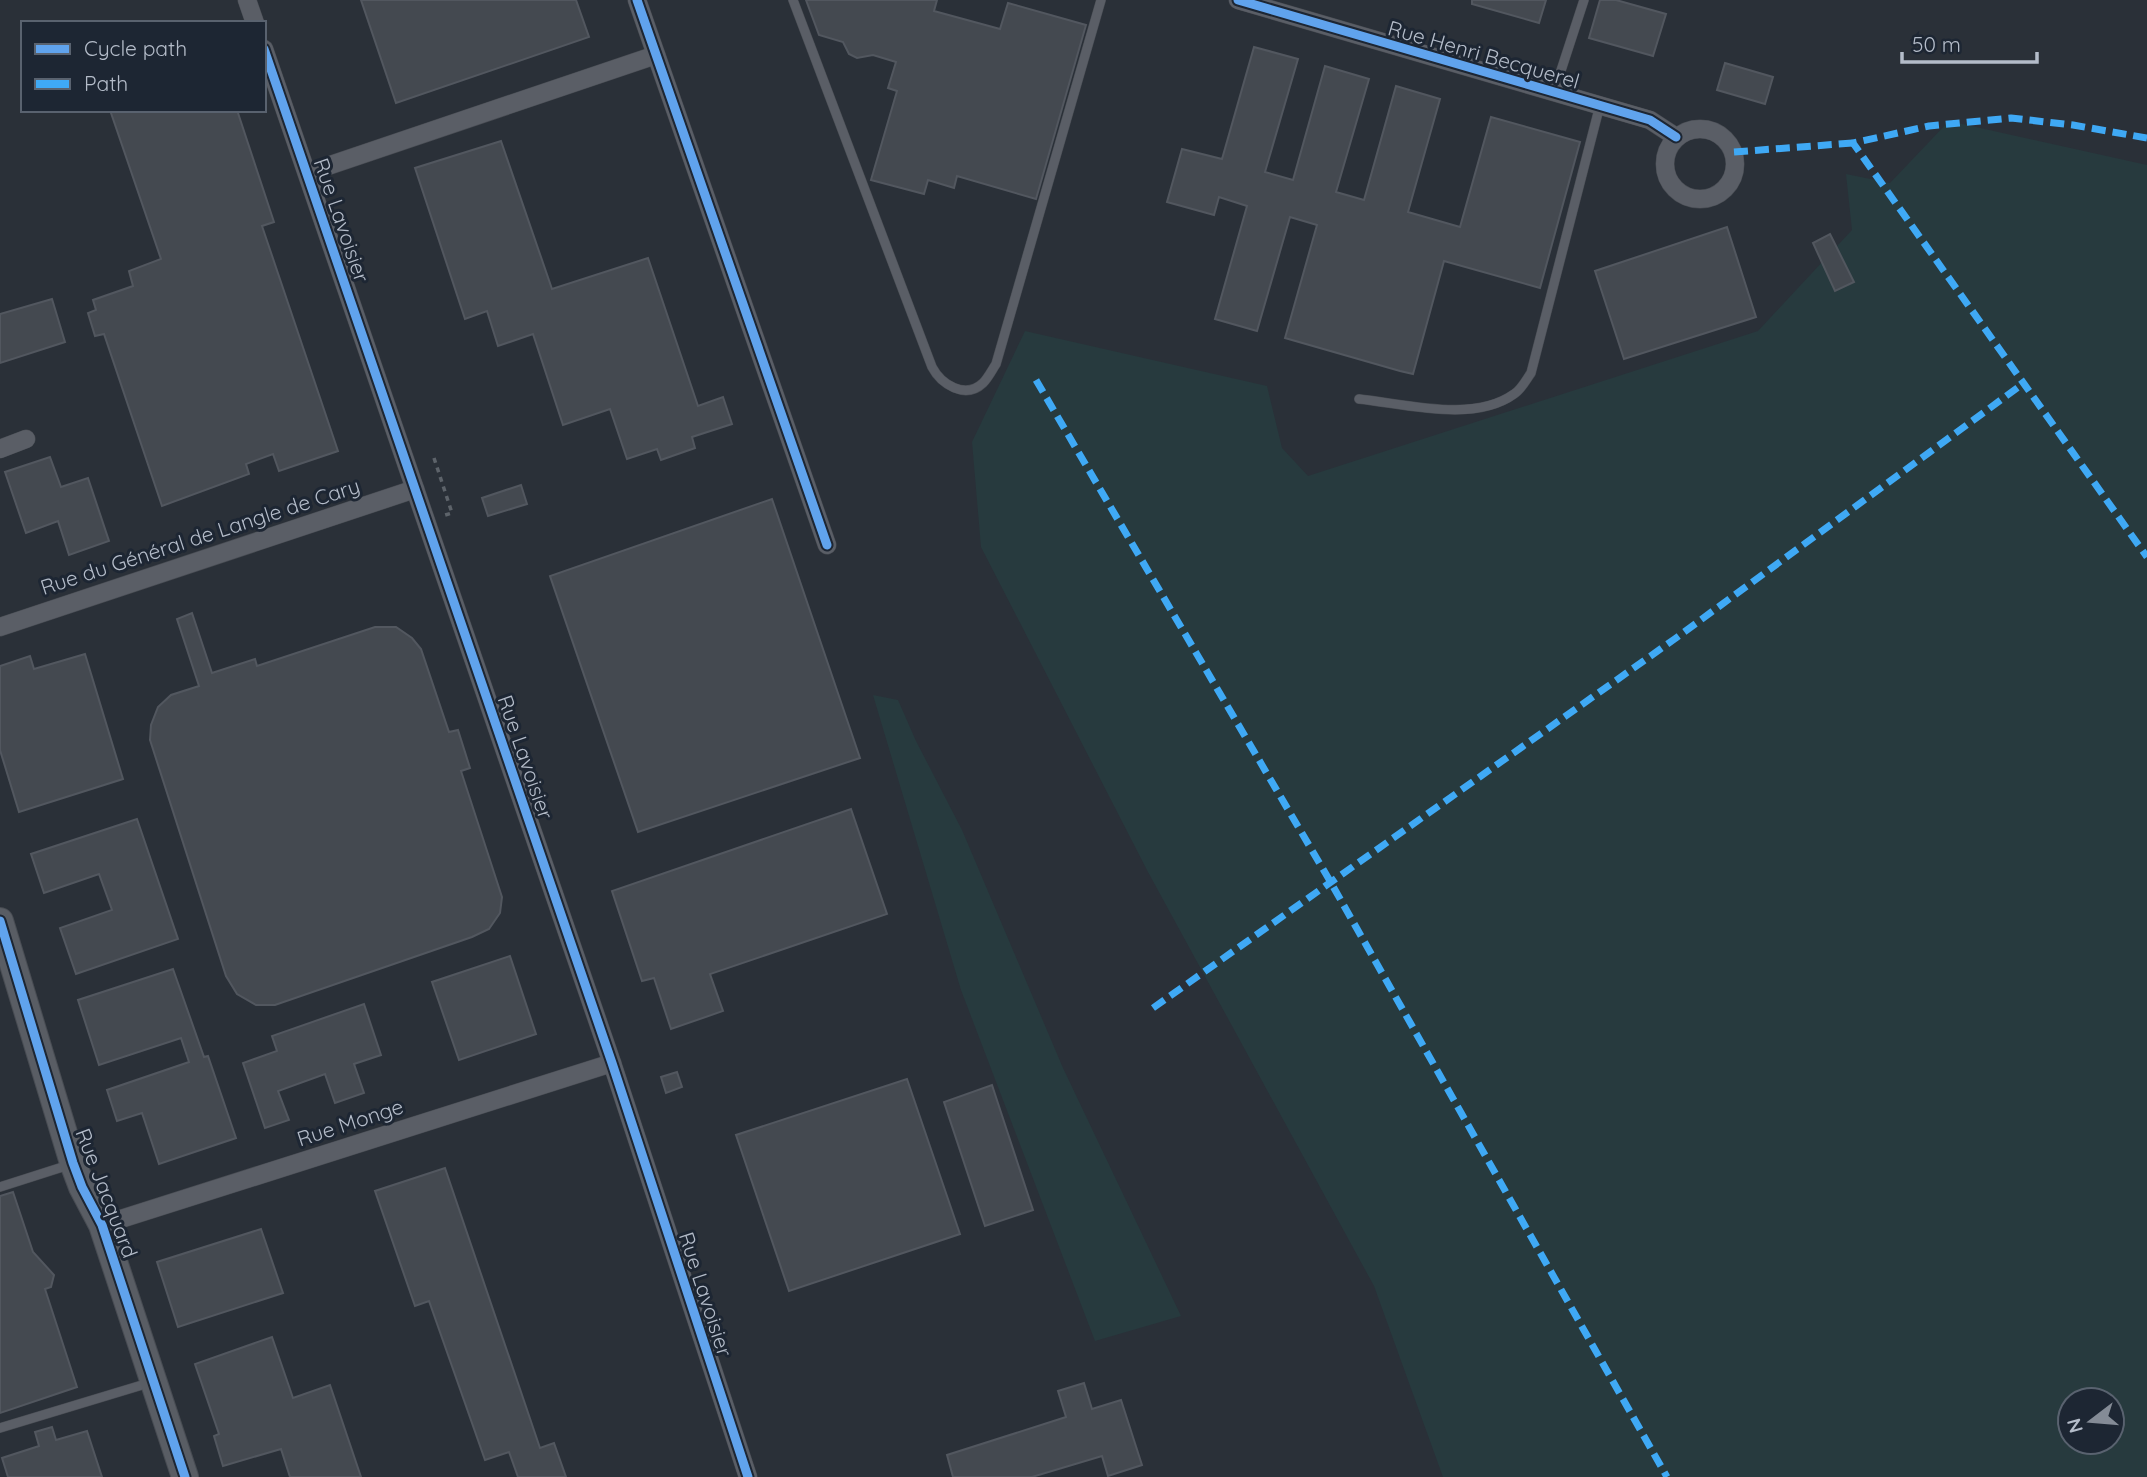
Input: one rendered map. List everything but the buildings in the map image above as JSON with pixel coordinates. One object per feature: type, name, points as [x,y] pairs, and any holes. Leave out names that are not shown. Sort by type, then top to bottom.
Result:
[{"type":"street","points":[[247,0],[254,21]]},
{"type":"street","points":[[637,0],[827,545]]},
{"type":"street","name":"Rue Henri Becquerel","points":[[1241,0],[1650,120],[1676,137]]},
{"type":"street","name":"Rue Lavoisier","points":[[266,55],[612,1063],[748,1477]]},
{"type":"street","points":[[307,173],[656,55]]},
{"type":"street","points":[[1697,128],[1709,129],[1728,142],[1734,152],[1735,164],[1734,175],[1728,186],[1719,194],[1697,199],[1676,190],[1668,181],[1665,158],[1676,137],[1697,128]]},
{"type":"street","points":[[0,449],[26,439]]},
{"type":"street","name":"Rue du Général de Langle de Cary","points":[[0,627],[415,489]]},
{"type":"street","name":"Rue Jacquard","points":[[0,921],[73,1163],[102,1225],[185,1477]]},
{"type":"street","name":"Rue Monge","points":[[102,1225],[612,1063]]},
{"type":"lane","points":[[793,0],[932,367],[943,383],[960,389],[982,384],[996,364],[1101,0]]},
{"type":"lane","points":[[1554,94],[1584,0]]},
{"type":"lane","points":[[1359,399],[1461,411],[1491,407],[1516,393],[1531,373],[1600,105]]},
{"type":"lane","points":[[0,1187],[73,1163]]},
{"type":"lane","points":[[0,1428],[154,1382]]},
{"type":"path","points":[[426,522],[452,513],[434,458]]},
{"type":"green space","points":[[1949,121],[2147,165],[2147,1477],[1443,1477],[1374,1286],[1148,872],[981,547],[972,442],[1025,331],[1267,386],[1282,448],[1308,476],[1758,331],[1852,230],[1846,174],[1890,183]]},
{"type":"green space","points":[[873,695],[898,700],[962,830],[1063,1068],[1181,1316],[1095,1341],[961,990]]},
{"type":"marked path","points":[[2147,138],[2011,118],[1929,126],[1853,143],[2147,557]]},
{"type":"marked path","points":[[1734,152],[1853,143]]},
{"type":"marked path","points":[[1036,380],[1330,881],[1667,1477]]},
{"type":"marked path","points":[[1153,1008],[1676,638],[2024,383]]},
{"type":"cycle path","points":[[637,0],[827,545]]},
{"type":"cycle path","points":[[1238,0],[1650,120],[1676,137]]},
{"type":"cycle path","points":[[266,55],[612,1063],[748,1477]]},
{"type":"cycle path","points":[[0,921],[73,1163],[102,1225],[185,1477]]}]
